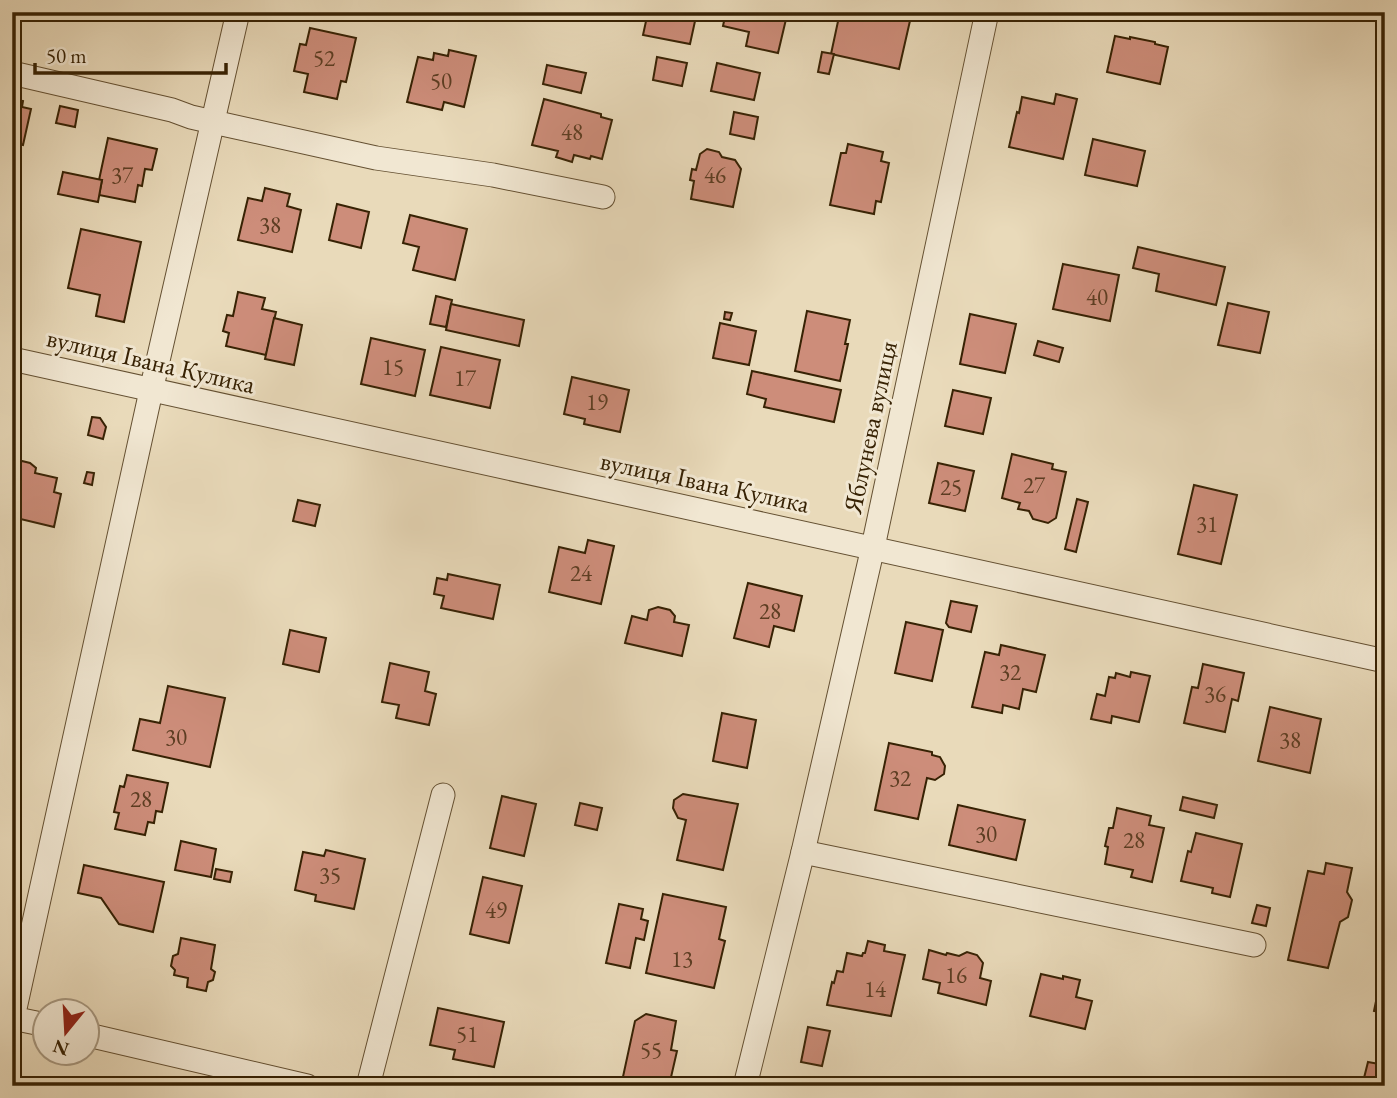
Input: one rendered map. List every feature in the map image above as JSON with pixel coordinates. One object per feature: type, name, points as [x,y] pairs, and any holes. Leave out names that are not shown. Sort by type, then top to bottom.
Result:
[{"type":"street","points":[[32,1023],[13,1019],[151,391],[238,12]]},
{"type":"street","name":"Яблунева вулиця","points":[[745,1086],[803,852],[873,547],[987,12]]},
{"type":"street","points":[[12,73],[172,110],[191,117],[376,158],[493,175],[603,197]]},
{"type":"street","name":"вулиця Івана Кулика","points":[[12,359],[1385,661]]},
{"type":"street","points":[[368,1086],[443,795]]},
{"type":"street","points":[[803,852],[1254,945]]},
{"type":"street","points":[[102,1038],[307,1086]]},
{"type":"building","points":[[533,12],[564,12],[563,19]]},
{"type":"building","points":[[648,12],[697,12],[690,44],[643,35]]},
{"type":"building","points":[[726,12],[773,12],[787,15],[778,53],[746,46],[749,32],[723,26]]},
{"type":"building","points":[[840,12],[857,16],[858,12],[912,12],[899,69],[831,54]]},
{"type":"building","points":[[310,28],[356,38],[346,82],[341,81],[337,99],[304,92],[308,74],[294,71],[300,44],[306,45]]},
{"type":"building","points":[[1115,36],[1155,42],[1168,47],[1160,84],[1107,72]]},
{"type":"building","points":[[449,50],[476,56],[464,107],[444,102],[442,110],[407,102],[418,57],[433,60],[434,53],[448,56]]},
{"type":"building","points":[[822,52],[834,54],[829,74],[818,72]]},
{"type":"building","points":[[657,57],[687,63],[682,86],[653,80]]},
{"type":"building","points":[[717,63],[760,73],[754,100],[711,91]]},
{"type":"building","points":[[547,65],[586,73],[581,93],[543,84]]},
{"type":"building","points":[[1056,94],[1077,99],[1063,159],[1009,147],[1022,97],[1054,104]]},
{"type":"building","points":[[12,99],[23,101],[22,107],[31,109],[23,145],[14,143],[13,148]]},
{"type":"building","points":[[544,99],[601,114],[601,117],[612,120],[602,159],[574,155],[572,162],[556,157],[558,151],[532,145]]},
{"type":"building","points":[[60,106],[78,110],[75,127],[56,123]]},
{"type":"building","points":[[734,112],[758,117],[754,139],[730,134]]},
{"type":"building","points":[[108,138],[157,149],[152,170],[145,169],[142,186],[138,185],[135,202],[99,195],[102,180],[99,180]]},
{"type":"building","points":[[1093,139],[1145,151],[1137,186],[1085,175]]},
{"type":"building","points":[[848,144],[883,152],[881,161],[889,163],[881,202],[876,201],[874,214],[830,205],[841,153],[846,153]]},
{"type":"building","points":[[707,149],[735,160],[741,169],[733,207],[691,199],[694,181],[690,180],[692,169],[696,170],[700,154]]},
{"type":"building","points":[[63,172],[102,180],[98,202],[58,194]]},
{"type":"building","points":[[265,188],[290,194],[287,206],[301,210],[292,252],[238,240],[248,198],[262,201]]},
{"type":"building","points":[[337,204],[369,212],[361,248],[329,240]]},
{"type":"building","points":[[410,215],[467,229],[455,280],[413,270],[419,247],[403,243]]},
{"type":"building","points":[[81,229],[141,242],[124,322],[96,316],[100,295],[68,288]]},
{"type":"building","points":[[1138,247],[1225,267],[1216,305],[1156,291],[1159,274],[1133,268]]},
{"type":"building","points":[[1063,264],[1119,275],[1110,321],[1053,309]]},
{"type":"building","points":[[238,292],[265,298],[262,309],[276,312],[266,355],[226,346],[229,333],[223,331],[227,315],[233,316]]},
{"type":"building","points":[[436,296],[452,300],[446,327],[430,324]]},
{"type":"building","points":[[1228,303],[1269,312],[1260,353],[1218,345]]},
{"type":"building","points":[[451,304],[524,320],[519,346],[446,330]]},
{"type":"building","points":[[807,311],[850,320],[840,381],[795,371]]},
{"type":"building","points":[[725,312],[732,313],[730,320],[724,319]]},
{"type":"building","points":[[970,314],[1016,324],[1005,373],[960,364]]},
{"type":"building","points":[[274,318],[302,325],[294,365],[265,359]]},
{"type":"building","points":[[720,323],[756,331],[749,365],[713,358]]},
{"type":"building","points":[[371,338],[425,350],[415,396],[361,384]]},
{"type":"building","points":[[1038,341],[1063,348],[1059,362],[1034,355]]},
{"type":"building","points":[[441,347],[500,360],[490,408],[430,395]]},
{"type":"building","points":[[752,371],[841,390],[834,422],[764,407],[766,399],[747,394]]},
{"type":"building","points":[[572,377],[629,390],[620,432],[584,424],[585,419],[564,414]]},
{"type":"building","points":[[953,390],[991,398],[983,434],[945,426]]},
{"type":"building","points":[[92,417],[100,418],[106,427],[103,439],[88,435]]},
{"type":"building","points":[[1012,454],[1053,464],[1052,469],[1066,472],[1056,518],[1048,523],[1033,519],[1029,511],[1018,509],[1020,503],[1002,498]]},
{"type":"building","points":[[22,461],[36,468],[35,473],[57,478],[54,492],[61,494],[54,527],[12,517],[12,475],[15,464]]},
{"type":"building","points":[[938,463],[974,471],[965,511],[929,503]]},
{"type":"building","points":[[87,472],[94,473],[92,485],[84,483]]},
{"type":"building","points":[[1194,485],[1237,495],[1221,564],[1178,554]]},
{"type":"building","points":[[1077,499],[1088,502],[1076,552],[1065,549]]},
{"type":"building","points":[[298,500],[320,505],[315,526],[293,521]]},
{"type":"building","points":[[588,540],[614,546],[601,604],[549,592],[559,547],[585,553]]},
{"type":"building","points":[[448,574],[500,585],[493,619],[441,608],[444,596],[434,594],[437,578],[447,580]]},
{"type":"building","points":[[748,583],[802,596],[794,631],[774,626],[769,647],[734,638]]},
{"type":"building","points":[[951,601],[977,606],[971,632],[949,627],[946,623]]},
{"type":"building","points":[[658,607],[670,610],[675,616],[674,622],[689,625],[682,656],[625,643],[632,616],[647,620],[649,610]]},
{"type":"building","points":[[906,622],[943,630],[932,681],[895,673]]},
{"type":"building","points":[[290,630],[326,638],[319,672],[283,664]]},
{"type":"building","points":[[1001,645],[1045,655],[1036,692],[1023,689],[1019,709],[1003,705],[1002,713],[972,707],[985,652],[999,655]]},
{"type":"building","points":[[390,663],[429,672],[425,691],[436,694],[429,725],[396,718],[399,705],[382,702]]},
{"type":"building","points":[[1203,664],[1244,673],[1238,701],[1232,699],[1225,732],[1184,723],[1192,687],[1198,688]]},
{"type":"building","points":[[1131,672],[1150,676],[1139,722],[1112,716],[1111,723],[1091,719],[1097,694],[1105,696],[1109,677],[1115,678],[1116,673],[1130,677]]},
{"type":"building","points":[[168,686],[225,698],[210,767],[133,750],[140,719],[160,723]]},
{"type":"building","points":[[1270,707],[1321,719],[1310,773],[1258,761]]},
{"type":"building","points":[[722,713],[756,720],[747,768],[713,761]]},
{"type":"building","points":[[889,743],[932,752],[932,755],[940,757],[945,766],[944,774],[935,780],[927,778],[918,819],[875,810]]},
{"type":"building","points":[[127,775],[168,783],[162,812],[156,811],[154,823],[148,822],[145,835],[115,829],[119,813],[114,812],[120,786],[124,787]]},
{"type":"building","points":[[683,794],[738,804],[723,870],[677,860],[686,820],[678,818],[673,808],[674,800]]},
{"type":"building","points":[[502,796],[536,804],[524,856],[490,848]]},
{"type":"building","points":[[1183,797],[1217,805],[1214,818],[1180,810]]},
{"type":"building","points":[[580,803],[602,808],[597,830],[575,825]]},
{"type":"building","points":[[958,805],[1025,820],[1016,860],[949,845]]},
{"type":"building","points":[[1117,808],[1151,816],[1149,825],[1164,828],[1152,882],[1131,877],[1133,870],[1105,864],[1108,847],[1105,846],[1109,828],[1113,828]]},
{"type":"building","points":[[1196,833],[1242,844],[1230,897],[1212,893],[1213,888],[1181,881],[1188,851],[1191,852]]},
{"type":"building","points":[[181,841],[216,849],[211,877],[175,870]]},
{"type":"building","points":[[326,850],[365,859],[354,909],[315,901],[316,895],[295,890],[303,852],[324,856]]},
{"type":"building","points":[[1326,863],[1352,868],[1347,892],[1352,900],[1348,917],[1340,922],[1328,968],[1288,960],[1308,871],[1324,874]]},
{"type":"building","points":[[84,865],[164,882],[153,932],[119,924],[101,898],[78,893]]},
{"type":"building","points":[[216,869],[232,872],[230,882],[214,879]]},
{"type":"building","points":[[483,877],[522,886],[509,943],[470,934]]},
{"type":"building","points":[[663,894],[726,907],[719,939],[725,941],[714,988],[646,973]]},
{"type":"building","points":[[619,904],[643,909],[641,919],[648,921],[644,940],[636,938],[630,968],[606,963]]},
{"type":"building","points":[[1257,905],[1270,908],[1266,926],[1252,923]]},
{"type":"building","points":[[181,938],[215,945],[211,969],[215,972],[206,991],[187,987],[188,978],[174,975],[175,970],[171,966],[173,956],[178,954]]},
{"type":"building","points":[[868,941],[885,945],[884,951],[905,955],[891,1016],[827,1005],[832,982],[834,983],[837,971],[843,972],[847,953],[862,956]]},
{"type":"building","points":[[929,950],[946,955],[959,956],[967,952],[977,955],[983,963],[980,978],[991,981],[986,1005],[938,993],[940,983],[923,979]]},
{"type":"building","points":[[1041,974],[1080,980],[1076,997],[1092,1001],[1085,1029],[1030,1016]]},
{"type":"building","points":[[1381,977],[1385,977],[1385,1013],[1374,1011]]},
{"type":"building","points":[[438,1008],[504,1022],[494,1067],[453,1059],[455,1050],[430,1045]]},
{"type":"building","points":[[646,1014],[676,1021],[671,1050],[677,1051],[669,1086],[621,1086],[635,1021]]},
{"type":"building","points":[[808,1027],[830,1031],[822,1066],[801,1062]]},
{"type":"building","points":[[1368,1062],[1385,1065],[1385,1086],[1362,1086]]}]
